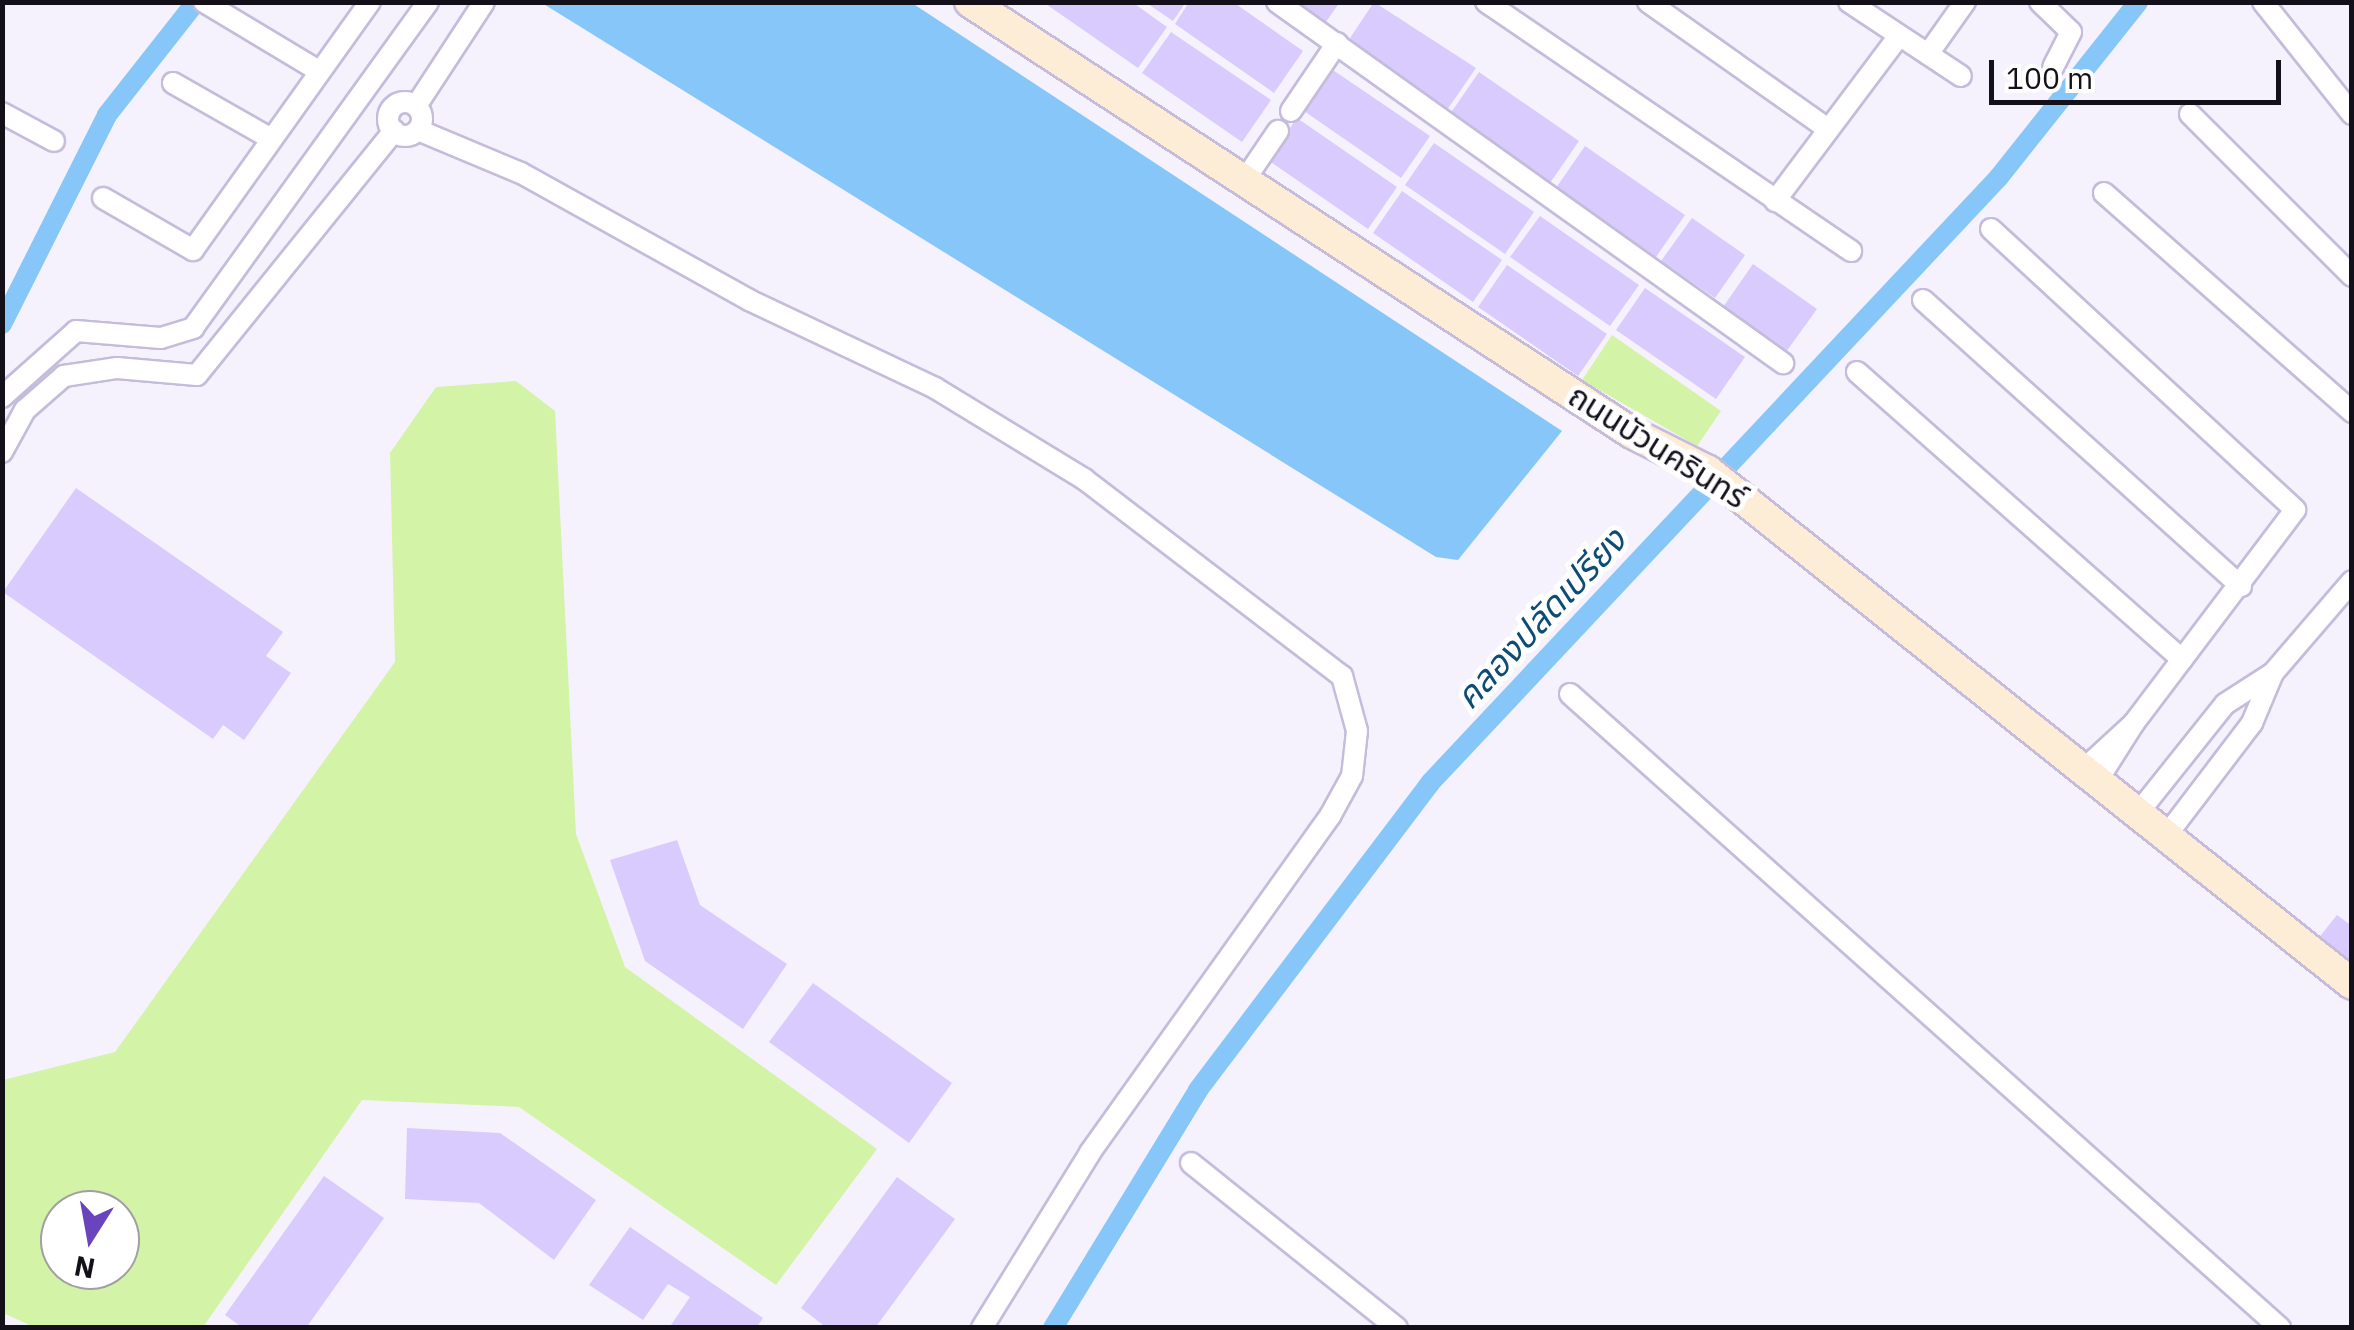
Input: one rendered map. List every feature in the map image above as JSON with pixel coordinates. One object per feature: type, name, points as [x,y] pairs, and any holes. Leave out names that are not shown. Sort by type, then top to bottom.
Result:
[{"type":"street","points":[[204,2],[318,72]]},
{"type":"street","points":[[103,198],[194,250],[370,2]]},
{"type":"street","points":[[2,397],[76,332],[161,338],[192,328],[428,2]]},
{"type":"street","points":[[418,130],[416,106],[484,2]]},
{"type":"street","name":"ถนนบัวนครินทร์","points":[[970,2],[1246,178],[1620,425],[1708,471],[2352,984]]},
{"type":"street","points":[[1277,2],[1783,363]]},
{"type":"street","points":[[1486,2],[1775,202],[1852,250]]},
{"type":"street","points":[[1648,2],[1828,129]]},
{"type":"street","points":[[1849,2],[1961,76]]},
{"type":"street","points":[[1928,54],[1965,2]]},
{"type":"street","points":[[2040,2],[2071,32],[2053,67]]},
{"type":"street","points":[[2263,2],[2352,114]]},
{"type":"street","points":[[1775,202],[1899,36]]},
{"type":"street","points":[[1291,111],[1337,43]]},
{"type":"street","points":[[173,83],[270,138]]},
{"type":"street","points":[[2,452],[25,410],[64,376],[117,368],[197,375],[394,132],[392,108],[416,106]]},
{"type":"street","points":[[2,113],[54,141]]},
{"type":"street","points":[[2190,114],[2352,276]]},
{"type":"street","points":[[394,132],[418,130],[521,173],[749,300],[935,388],[1084,479],[1342,676],[1358,731],[1352,776],[1330,816],[1090,1152],[982,1328]]},
{"type":"street","points":[[1246,178],[1278,131]]},
{"type":"street","points":[[2104,194],[2352,412]]},
{"type":"street","points":[[1991,229],[2291,497],[2292,521],[2089,777]]},
{"type":"street","points":[[1923,300],[2241,586]]},
{"type":"street","points":[[1857,372],[2182,660]]},
{"type":"street","points":[[2138,813],[2225,704],[2273,673],[2352,581]]},
{"type":"street","points":[[2166,836],[2252,723],[2273,673]]},
{"type":"street","points":[[1570,694],[2280,1328]]},
{"type":"street","points":[[1192,1163],[1397,1328]]},
{"type":"green space","points":[[1612,335],[1721,411],[1697,446],[1582,380]]},
{"type":"green space","points":[[516,381],[555,411],[576,834],[625,967],[877,1149],[776,1285],[519,1107],[362,1100],[203,1327],[34,1327],[3,1313],[3,1080],[115,1052],[395,662],[390,453],[436,387]]},
{"type":"water","points":[[542,3],[912,3],[1562,431],[1458,560],[1436,557]]},
{"type":"building","points":[[1043,2],[1132,2],[1167,27],[1138,68]]},
{"type":"building","points":[[1145,2],[1186,2],[1173,21]]},
{"type":"building","points":[[1189,2],[1233,2],[1303,51],[1274,93],[1175,24]]},
{"type":"building","points":[[1289,2],[1340,2],[1323,26]]},
{"type":"building","points":[[1374,2],[1476,68],[1447,110],[1348,41]]},
{"type":"building","points":[[1171,32],[1271,100],[1242,142],[1142,73]]},
{"type":"building","points":[[1330,68],[1430,136],[1401,178],[1301,109]]},
{"type":"building","points":[[1479,72],[1579,141],[1550,183],[1450,114]]},
{"type":"building","points":[[1297,118],[1397,187],[1368,229],[1268,160]]},
{"type":"building","points":[[1434,143],[1534,212],[1505,254],[1405,185]]},
{"type":"building","points":[[1585,146],[1685,215],[1656,257],[1556,188]]},
{"type":"building","points":[[1402,191],[1502,260],[1473,302],[1373,233]]},
{"type":"building","points":[[1540,216],[1639,285],[1610,326],[1510,257]]},
{"type":"building","points":[[1692,218],[1745,255],[1715,298],[1661,261]]},
{"type":"building","points":[[1753,264],[1817,309],[1786,352],[1723,307]]},
{"type":"building","points":[[1507,265],[1607,334],[1578,376],[1478,307]]},
{"type":"building","points":[[1645,288],[1745,357],[1716,399],[1616,330]]},
{"type":"building","points":[[76,488],[283,632],[266,656],[291,673],[244,740],[223,725],[213,739],[3,592]]},
{"type":"building","points":[[677,840],[700,905],[787,964],[743,1029],[645,961],[610,860]]},
{"type":"building","points":[[2337,915],[2352,926],[2352,975],[2313,945]]},
{"type":"building","points":[[813,983],[952,1083],[909,1143],[769,1042]]},
{"type":"building","points":[[407,1128],[500,1133],[596,1200],[554,1260],[479,1203],[405,1199]]},
{"type":"building","points":[[324,1176],[384,1218],[306,1328],[243,1328],[225,1315]]},
{"type":"building","points":[[897,1177],[955,1219],[875,1328],[827,1328],[801,1308]]},
{"type":"building","points":[[630,1227],[763,1318],[756,1328],[669,1328],[690,1297],[668,1284],[643,1320],[589,1285]]},
{"type":"waterway","points":[[2,324],[107,115],[196,2]]},
{"type":"waterway","name":"คลองปลัดเปรียง","points":[[1053,1328],[1198,1090],[1430,783],[1999,177],[2138,2]]}]
